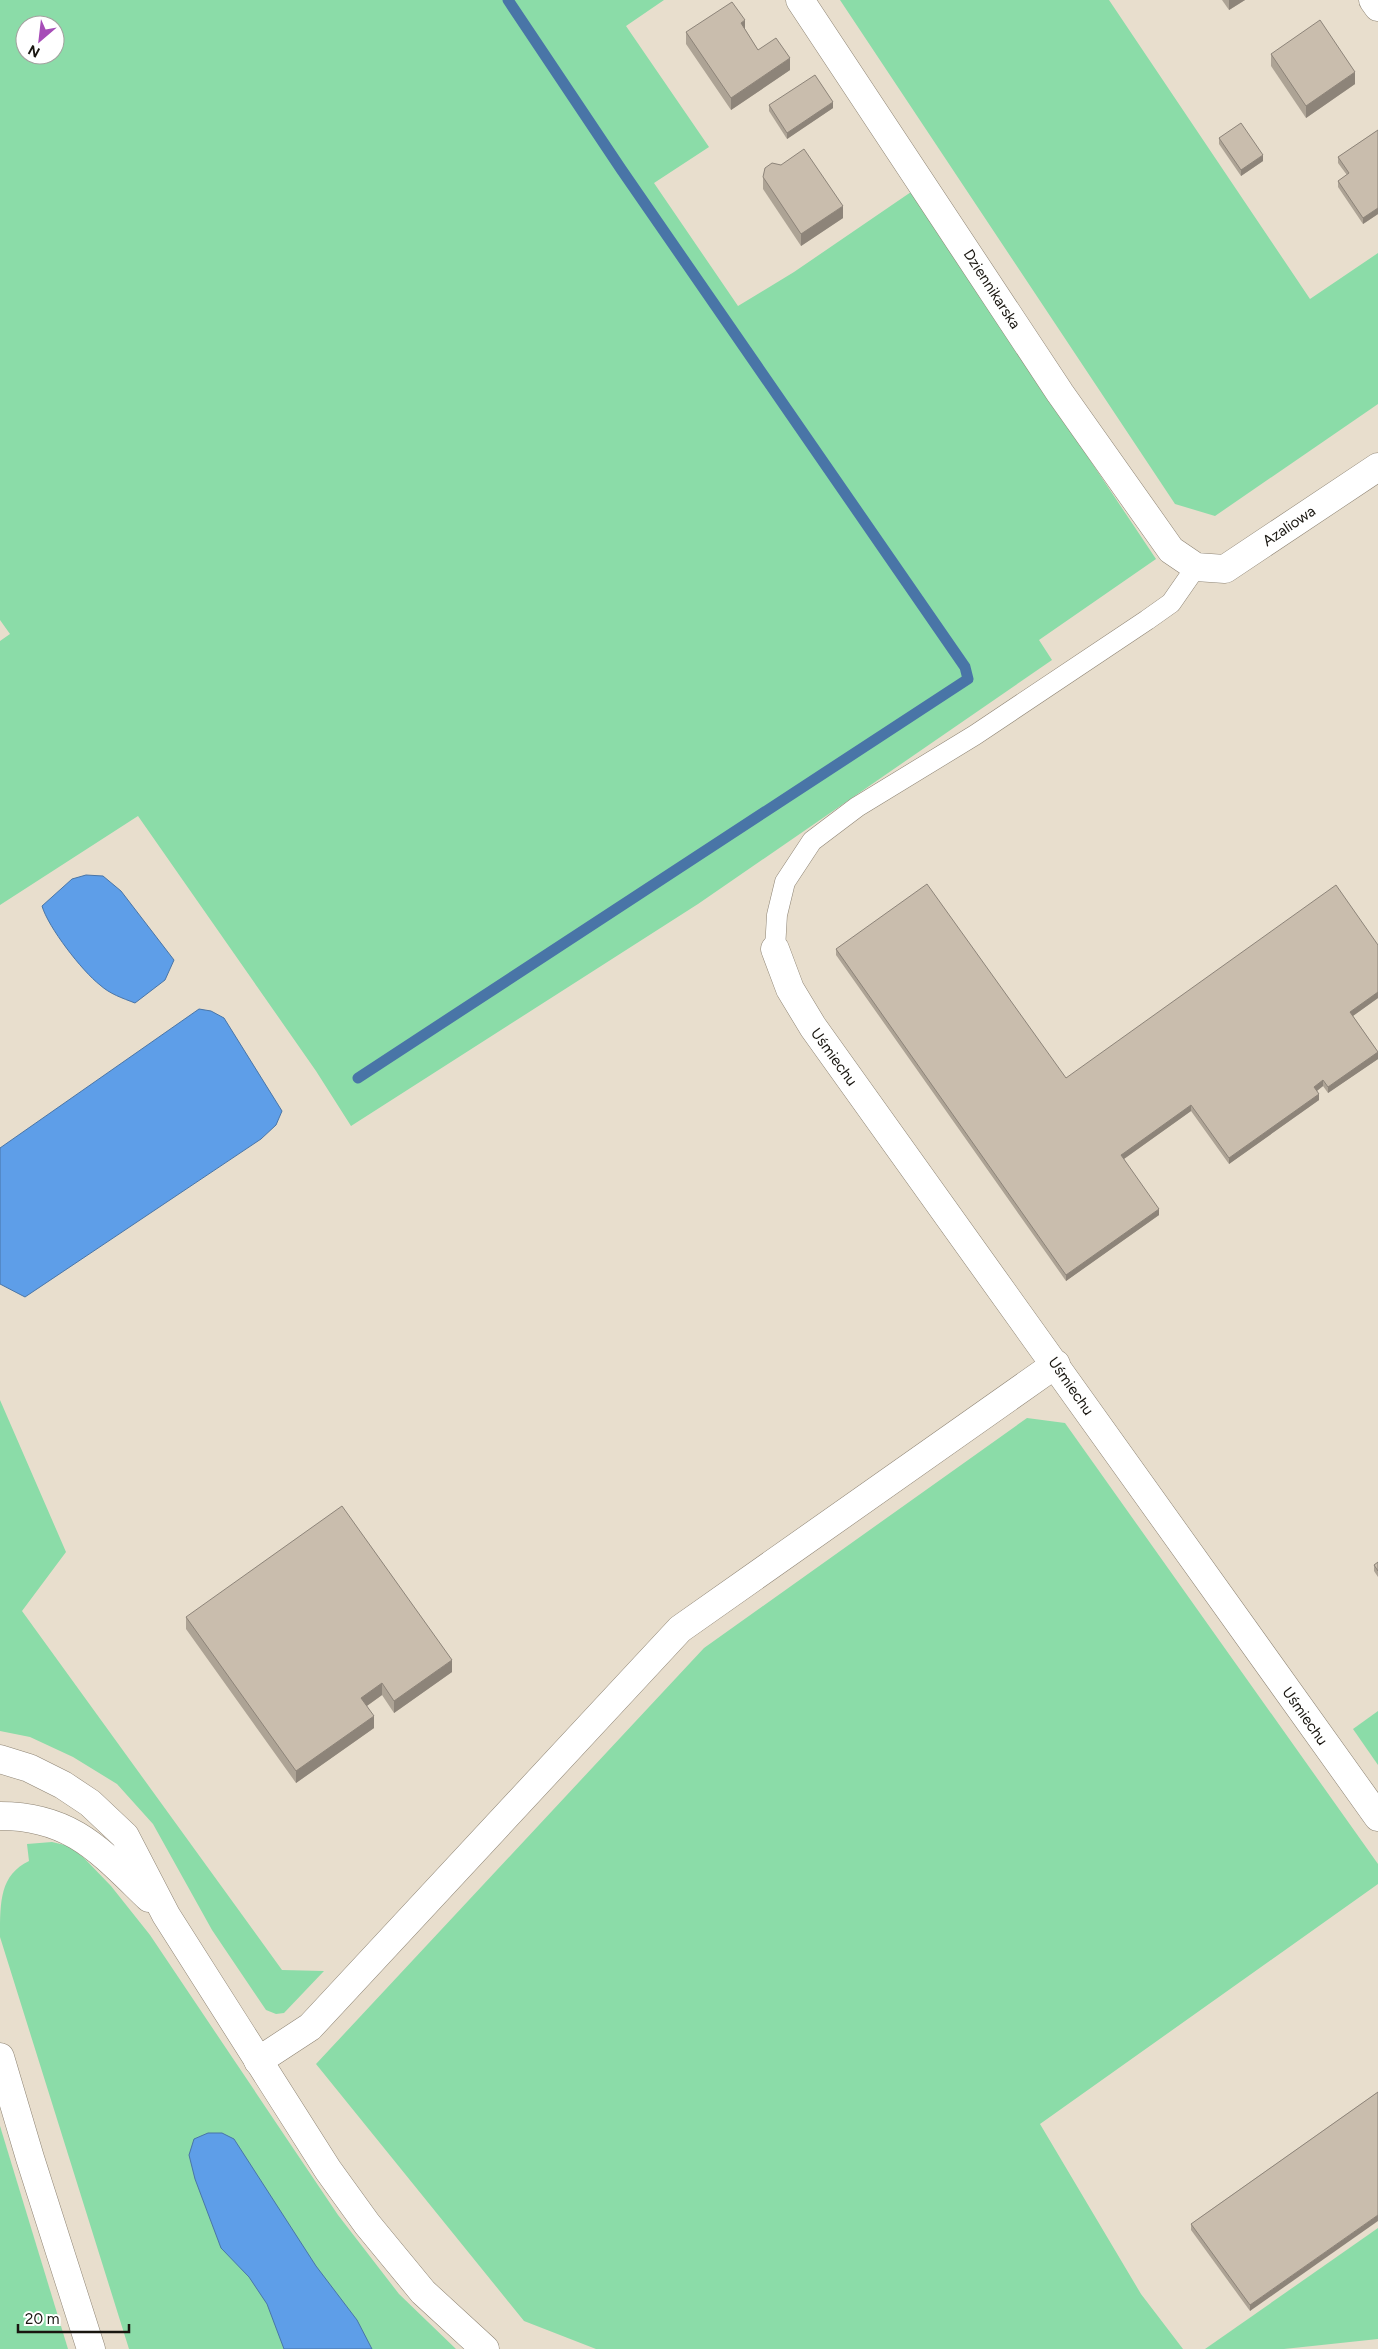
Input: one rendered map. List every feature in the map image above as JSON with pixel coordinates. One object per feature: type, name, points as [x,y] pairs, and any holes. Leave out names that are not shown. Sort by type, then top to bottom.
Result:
[{"type":"street","name":"Dziennikarska","points":[[800,0],[1060,393],[1138,506],[1171,550],[1196,567]]},
{"type":"street","points":[[1373,0],[1378,7]]},
{"type":"street","name":"Azaliowa","points":[[1196,567],[1225,569],[1378,467]]},
{"type":"street","name":"Uśmiechu","points":[[774,949],[790,989],[813,1027],[1056,1364],[1378,1817]]},
{"type":"street","points":[[258,2061],[310,2027],[680,1629],[1056,1364]]},
{"type":"street","points":[[0,1759],[29,1768],[63,1785],[90,1803],[125,1836],[166,1915],[328,2170],[366,2224],[423,2292],[485,2349]]},
{"type":"street","points":[[0,1816],[42,1820],[73,1831],[98,1849],[166,1915]]},
{"type":"street","points":[[0,2057],[91,2349]]},
{"type":"lane","points":[[774,949],[777,915],[785,882],[812,842],[857,807],[975,735],[1171,603],[1196,567]]},
{"type":"green space","points":[[0,0],[664,0],[626,26],[709,147],[654,183],[738,306],[794,272],[911,192],[1156,559],[1039,640],[1052,660],[698,904],[351,1126],[316,1071],[138,816],[0,905],[0,641],[10,634],[0,620]]},
{"type":"green space","points":[[840,0],[1109,0],[1310,299],[1378,253],[1378,404],[1215,516],[1175,504]]},
{"type":"green space","points":[[0,1400],[66,1552],[22,1611],[282,1970],[324,1971],[284,2013],[276,2014],[266,2010],[212,1930],[153,1824],[117,1784],[73,1757],[30,1737],[0,1731]]},
{"type":"green space","points":[[1027,1418],[1065,1423],[1378,1864],[1378,1884],[1040,2124],[1141,2294],[1183,2349],[596,2349],[524,2321],[316,2064],[704,1648]]},
{"type":"green space","points":[[1378,1711],[1378,1765],[1353,1729]]},
{"type":"green space","points":[[52,1842],[69,1846],[84,1858],[111,1886],[150,1935],[338,2215],[399,2294],[456,2349],[129,2349],[0,1937],[0,1912],[4,1891],[12,1874],[29,1861],[27,1844]]},
{"type":"green space","points":[[0,2126],[68,2349],[0,2349]]},
{"type":"green space","points":[[1378,2228],[1378,2339],[1284,2349],[1205,2349]]},
{"type":"water","points":[[86,875],[103,876],[121,891],[174,960],[165,980],[135,1003],[108,991],[84,970],[58,937],[45,915],[42,906],[72,879]]},
{"type":"water","points":[[199,1009],[211,1011],[224,1018],[282,1111],[276,1125],[261,1139],[25,1297],[0,1284],[0,1148]]},
{"type":"water","points":[[208,2133],[222,2133],[234,2139],[316,2266],[357,2320],[372,2349],[284,2349],[267,2304],[249,2277],[221,2248],[195,2179],[189,2155],[194,2139]]},
{"type":"building","points":[[732,2],[745,20],[741,23],[758,50],[776,38],[790,58],[731,98],[686,32]]},
{"type":"building","points":[[1320,20],[1355,72],[1306,106],[1271,54]]},
{"type":"building","points":[[815,75],[833,102],[787,133],[769,105]]},
{"type":"building","points":[[1241,123],[1263,155],[1241,170],[1219,138]]},
{"type":"building","points":[[1378,130],[1378,208],[1363,218],[1338,181],[1349,173],[1338,157]]},
{"type":"building","points":[[804,149],[843,206],[801,234],[763,177],[765,168],[772,163],[781,165]]},
{"type":"building","points":[[927,884],[1066,1078],[1336,885],[1378,945],[1378,992],[1350,1012],[1378,1052],[1328,1087],[1323,1080],[1314,1087],[1319,1094],[1229,1158],[1191,1105],[1121,1155],[1159,1209],[1066,1275],[836,949]]},
{"type":"building","points":[[342,1506],[452,1660],[394,1701],[382,1683],[361,1698],[374,1716],[296,1771],[186,1617]]},
{"type":"building","points":[[1378,1562],[1378,1571],[1374,1565]]},
{"type":"building","points":[[1378,2092],[1378,2215],[1250,2305],[1191,2224]]},
{"type":"waterway","points":[[358,1078],[968,679],[965,667],[621,169],[508,0]]}]
